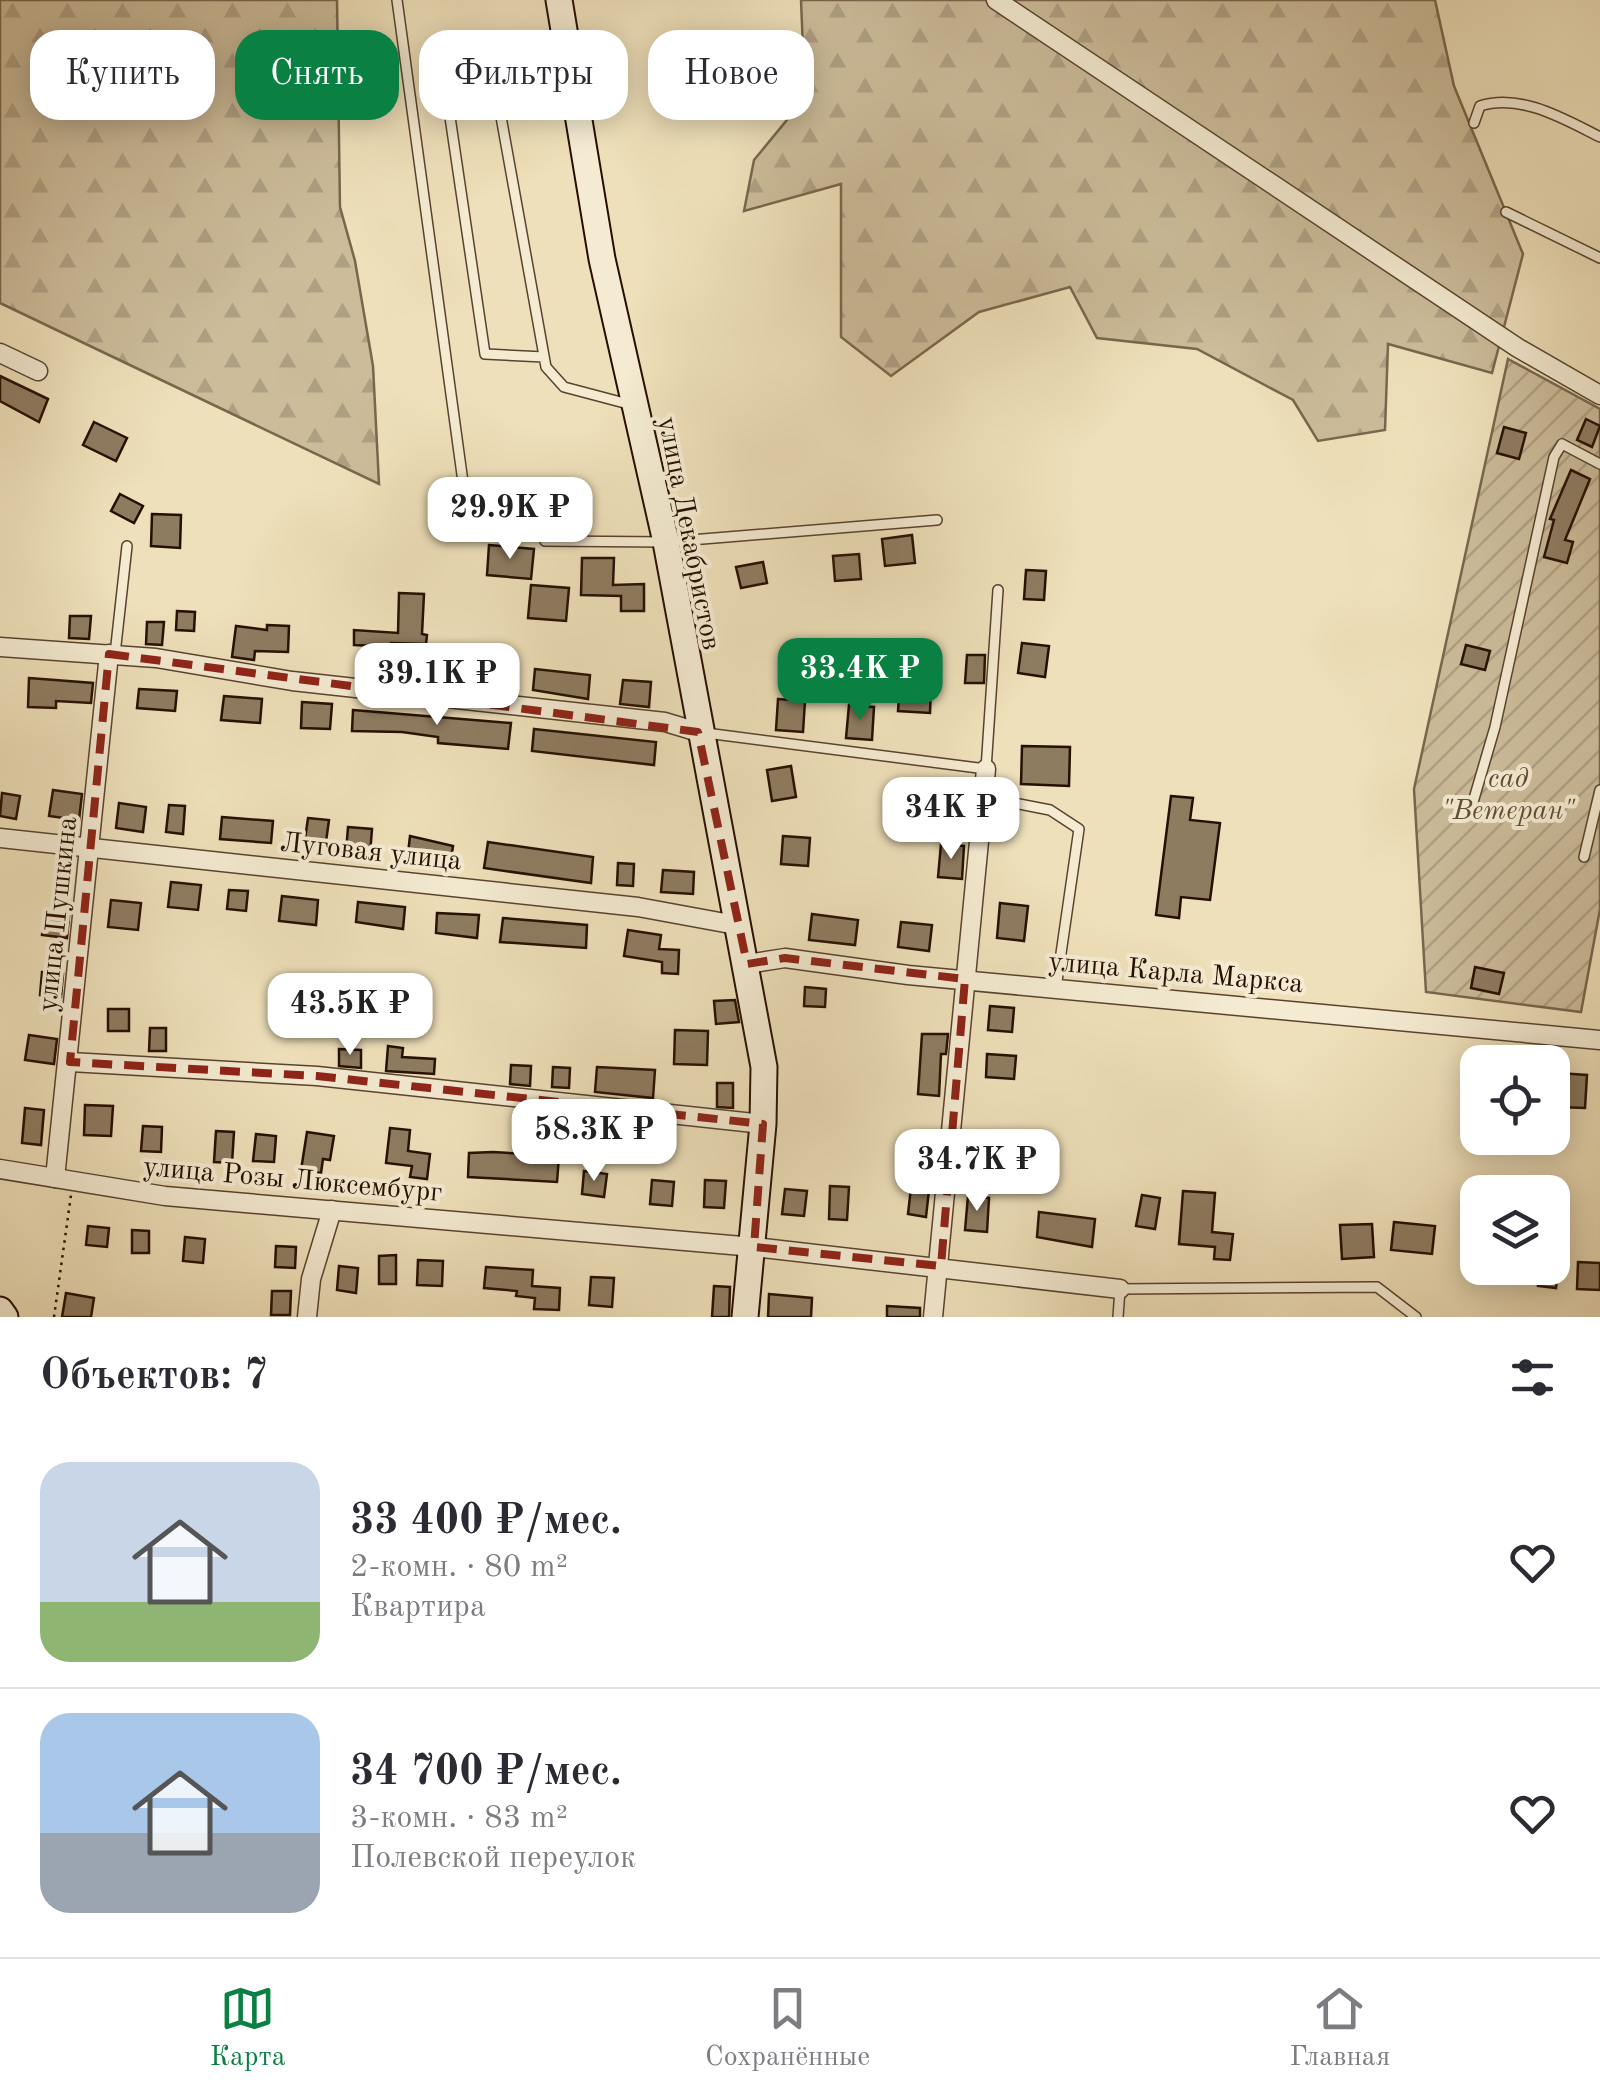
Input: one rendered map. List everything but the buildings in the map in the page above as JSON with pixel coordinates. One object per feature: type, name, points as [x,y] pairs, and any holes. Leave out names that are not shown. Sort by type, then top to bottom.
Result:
[{"type":"street","name":"улица Декабристов","points":[[559,0],[602,259],[666,542],[698,732],[764,1066],[764,1124],[745,1317]]},
{"type":"street","points":[[996,0],[1502,337],[1600,395]]},
{"type":"street","points":[[0,353],[38,371]]},
{"type":"street","points":[[0,647],[112,654],[292,681],[665,722],[698,732]]},
{"type":"street","name":"улица Пушкина","points":[[64,1180],[70,1062],[112,654]]},
{"type":"street","points":[[933,1317],[941,1266],[986,769]]},
{"type":"street","name":"Луговая улица","points":[[0,838],[638,907],[736,925]]},
{"type":"street","name":"улица Карла Маркса","points":[[746,964],[785,958],[1600,1040]]},
{"type":"street","points":[[70,1062],[317,1076],[764,1124]]},
{"type":"street","name":"улица Розы Люксембург","points":[[0,1169],[165,1196],[754,1247],[1120,1289]]},
{"type":"street","points":[[308,1317],[311,1279],[332,1210]]},
{"type":"street","points":[[0,1310],[6,1317]]},
{"type":"lane","points":[[398,0],[463,482],[472,492],[502,492],[511,498],[518,515],[538,526],[545,542],[666,542],[937,520]]},
{"type":"lane","points":[[544,357],[485,354],[441,56],[489,50],[546,367],[564,386],[635,406]]},
{"type":"lane","points":[[1474,123],[1480,106],[1492,102],[1528,106],[1548,110],[1600,137]]},
{"type":"lane","points":[[1506,212],[1600,258]]},
{"type":"lane","points":[[1472,809],[1495,727],[1554,457],[1562,444],[1600,464]]},
{"type":"lane","points":[[112,654],[126,546]]},
{"type":"lane","points":[[698,732],[986,769],[998,590]]},
{"type":"lane","points":[[1584,857],[1600,790]]},
{"type":"lane","points":[[983,797],[1050,810],[1079,828],[1056,988]]},
{"type":"lane","points":[[1118,1317],[1120,1289],[1377,1287],[1416,1317]]},
{"type":"path","points":[[54,1317],[64,1180]]},
{"type":"highlighted area","points":[[109,654],[698,732],[747,964],[785,958],[965,979],[941,1266],[754,1247],[763,1124],[317,1076],[70,1062]]},
{"type":"green space","points":[[0,0],[337,0],[337,30],[235,30],[235,120],[339,120],[340,207],[355,261],[373,366],[379,484],[0,303]]},
{"type":"green space","points":[[801,0],[1435,0],[1454,86],[1523,254],[1492,373],[1388,344],[1385,430],[1318,441],[1293,400],[1197,349],[1097,338],[1070,287],[979,312],[891,376],[841,337],[841,184],[744,211],[754,160],[787,120],[814,120],[814,30],[802,30]]},
{"type":"green space","name":"сад \"Ветеран\"","points":[[1508,359],[1600,409],[1600,909],[1581,1012],[1426,992],[1414,789]]}]
